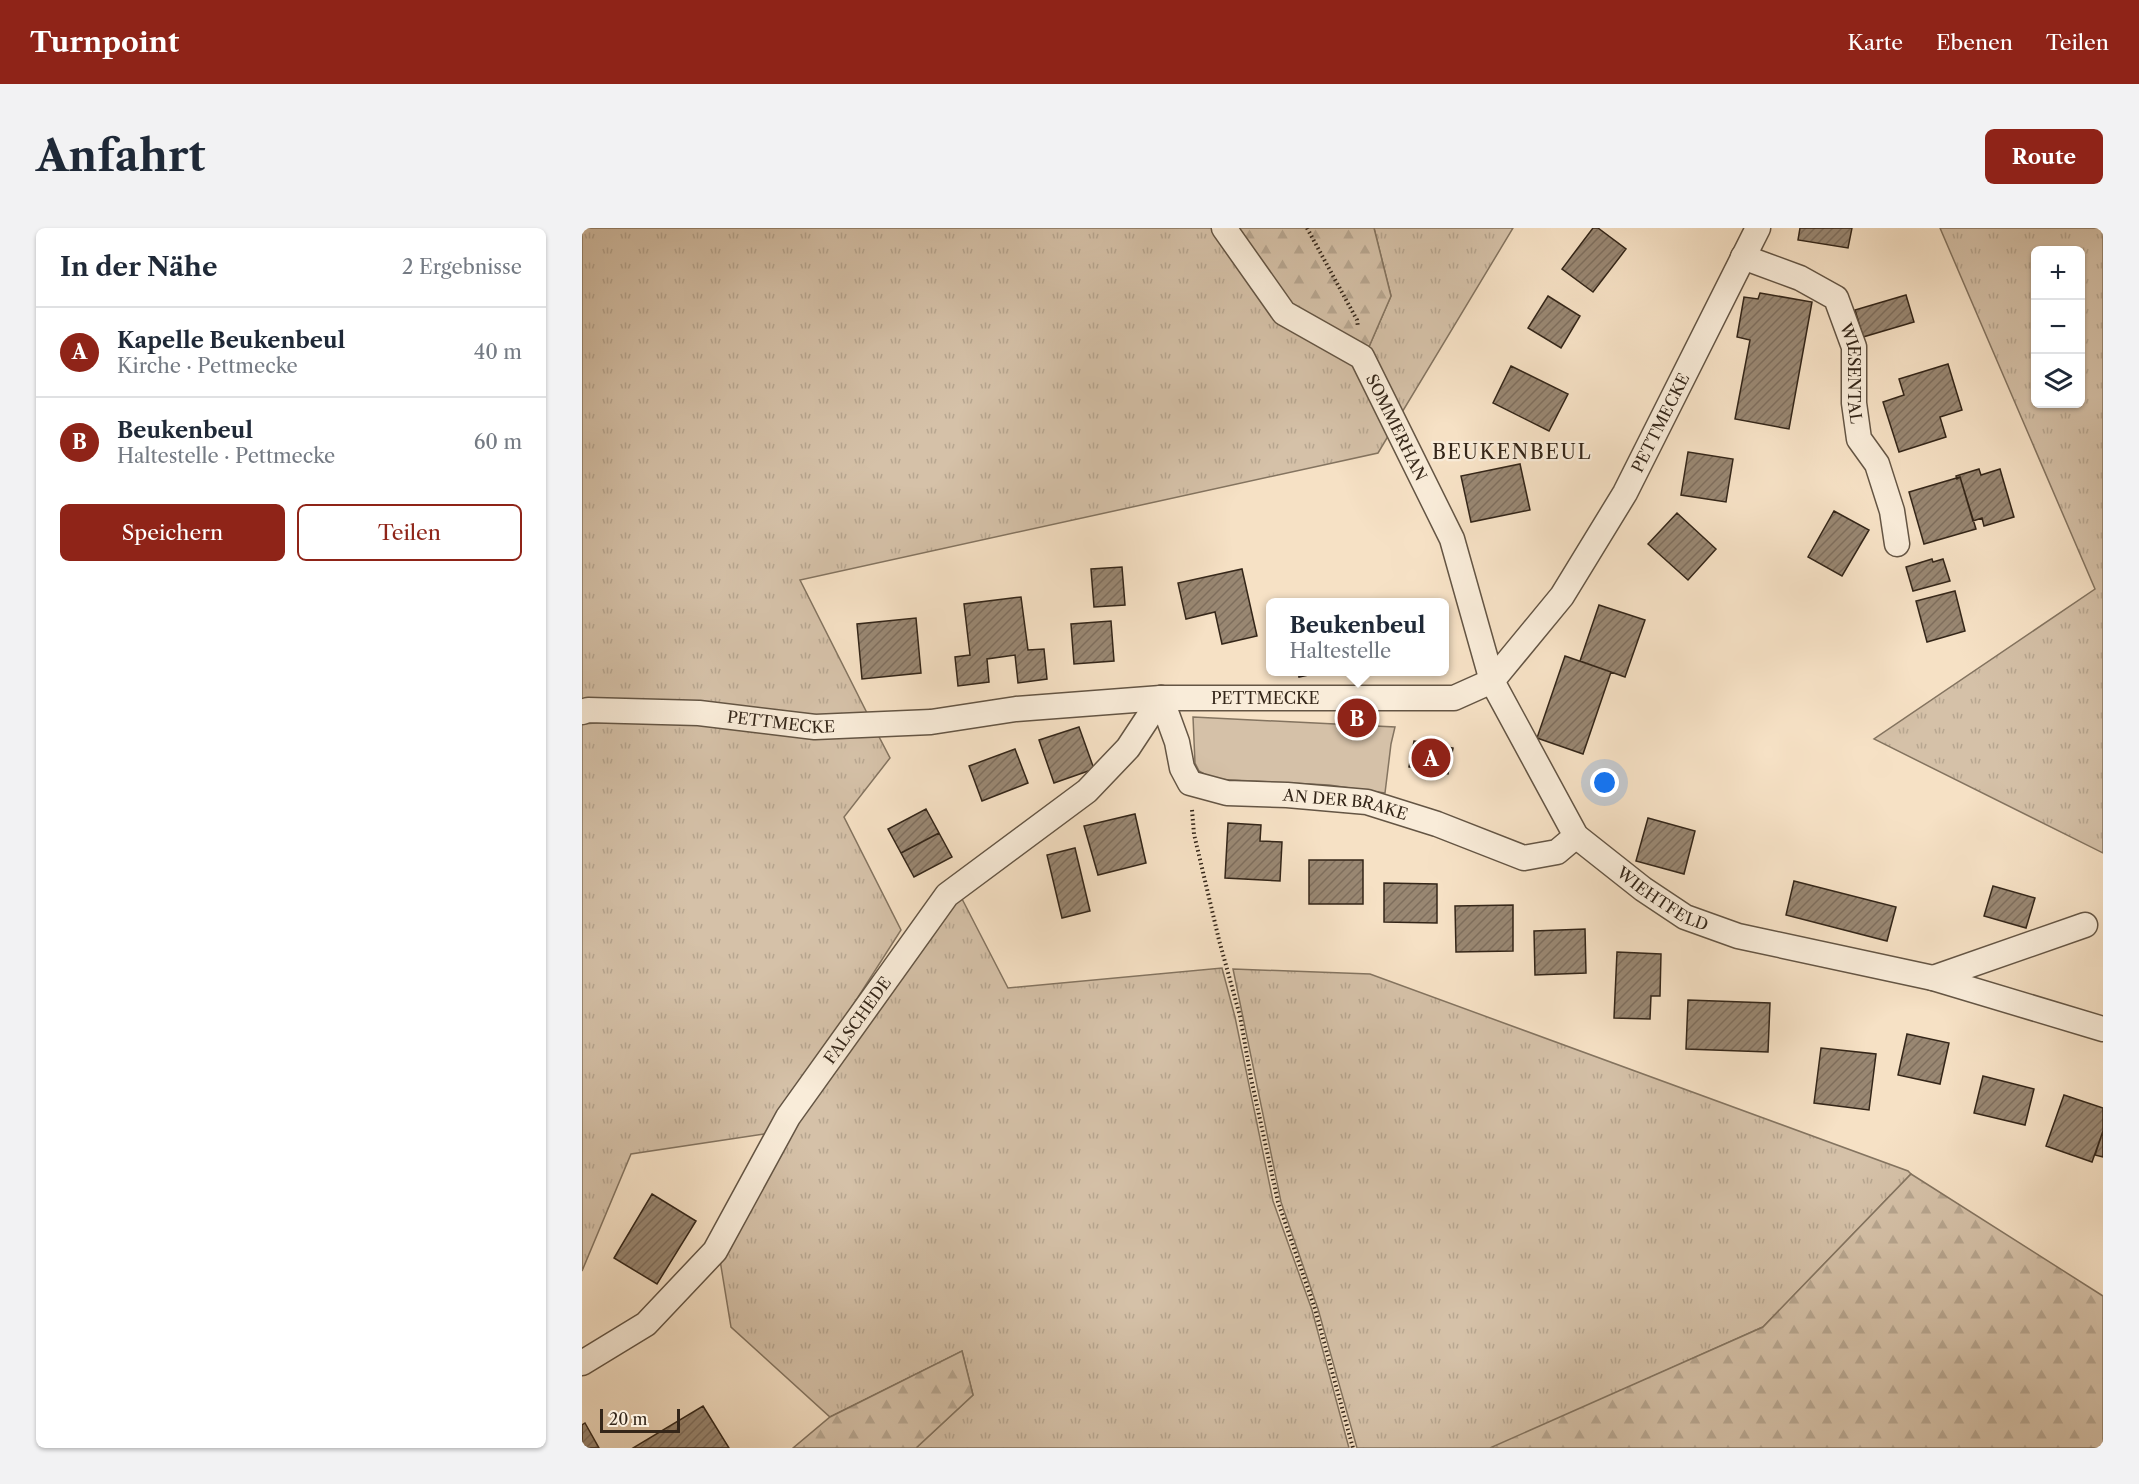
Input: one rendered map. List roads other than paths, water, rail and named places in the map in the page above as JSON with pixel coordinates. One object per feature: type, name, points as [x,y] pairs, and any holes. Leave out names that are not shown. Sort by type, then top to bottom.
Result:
[{"type":"street","name":"SOMMERHAN","points":[[1224,228],[1284,313],[1362,357],[1452,539],[1492,681]]},
{"type":"street","name":"PETTMECKE","points":[[582,712],[588,710],[699,713],[815,727],[931,722],[1016,709],[1161,698],[1454,698],[1492,681],[1562,596],[1625,493],[1758,228]]},
{"type":"street","name":"WIESENTAL","points":[[1743,257],[1800,278],[1836,298],[1854,347],[1854,403],[1859,439],[1877,465],[1892,511],[1897,544]]},
{"type":"street","name":"WIEHTFELD","points":[[1492,681],[1576,836],[1643,889],[1685,917],[1738,936],[1933,978],[2103,1029]]},
{"type":"street","name":"AN DER BRAKE","points":[[1161,698],[1177,742],[1182,768],[1190,783],[1227,793],[1287,795],[1367,802],[1437,824],[1524,858],[1557,852],[1576,836]]},
{"type":"street","name":"FALSCHEDE","points":[[582,1363],[646,1324],[715,1251],[788,1118],[947,895],[1087,791],[1128,748],[1161,698]]},
{"type":"street","points":[[1933,978],[2085,925]]},
{"type":"place","name":"Beukenbeul","points":[[1357,718]]},
{"type":"place","name":"Kapelle Beukenbeul","points":[[1431,758]]},
{"type":"district","name":"BEUKENBEUL","points":[[1512,452]]}]
